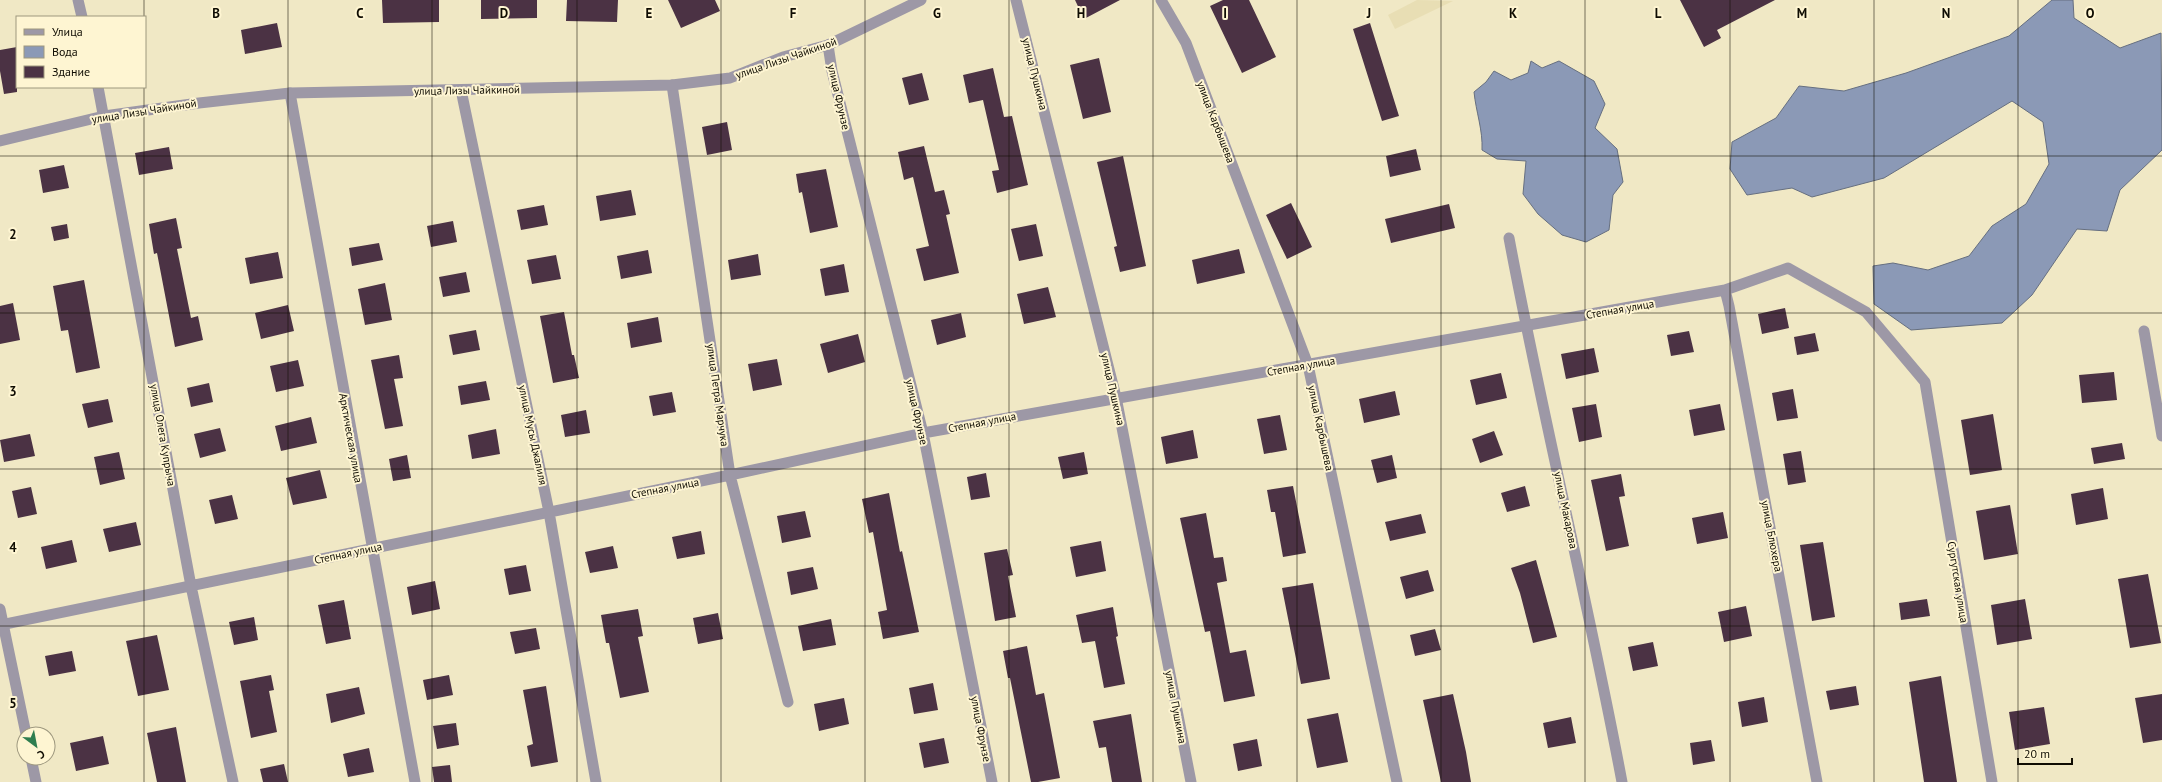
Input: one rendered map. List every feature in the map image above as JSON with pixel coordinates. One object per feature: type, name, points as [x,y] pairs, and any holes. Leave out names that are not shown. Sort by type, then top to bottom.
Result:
[{"type":"street","points":[[78,0],[82,16]]},
{"type":"street","name":"улица Лизы Чайкиной","points":[[0,140],[104,116],[199,103],[290,93],[672,85],[730,78],[783,57],[828,45],[921,0]]},
{"type":"street","name":"улица Пушкина","points":[[1016,0],[1116,398],[1191,782]]},
{"type":"street","name":"улица Карбышева","points":[[1161,0],[1186,43],[1308,365],[1397,782]]},
{"type":"street","name":"улица Фрунзе","points":[[828,45],[832,71],[923,434],[992,782]]},
{"type":"street","name":"улица Петра Марчука","points":[[672,85],[730,475],[788,702]]},
{"type":"street","name":"улица Олега Купрыча","points":[[98,88],[191,586],[233,782]]},
{"type":"street","name":"улица Мусы Джалиля","points":[[461,90],[549,512],[596,782]]},
{"type":"street","name":"Арктическая улица","points":[[290,93],[371,548],[415,782]]},
{"type":"street","name":"улица Макарова","points":[[1509,238],[1525,326],[1601,669],[1622,782]]},
{"type":"street","name":"Степная улица","points":[[2,625],[923,434],[1116,398],[1725,290],[1788,268],[1866,312],[1925,382]]},
{"type":"street","name":"улица Блюхера","points":[[1725,290],[1731,313],[1817,782]]},
{"type":"street","points":[[2144,331],[2162,436]]},
{"type":"street","name":"Сургутская улица","points":[[1925,382],[1992,782]]},
{"type":"street","points":[[0,609],[2,625],[24,726]]},
{"type":"street","points":[[33,766],[36,782]]},
{"type":"shaded area","points":[[1417,0],[1453,1],[1395,29],[1388,15]]},
{"type":"water","points":[[2052,0],[2073,0],[2074,18],[2120,48],[2161,33],[2162,150],[2120,190],[2107,231],[2077,229],[2032,295],[2002,323],[1911,330],[1874,304],[1873,266],[1893,263],[1928,270],[1969,256],[1992,226],[2026,204],[2049,164],[2043,122],[2012,101],[1884,178],[1812,197],[1792,188],[1747,195],[1730,169],[1732,142],[1776,118],[1799,86],[1844,91],[1906,73],[2009,36]]},
{"type":"water","points":[[1531,61],[1542,68],[1559,61],[1594,81],[1605,104],[1595,128],[1617,149],[1623,182],[1613,195],[1609,230],[1586,242],[1562,235],[1538,214],[1523,194],[1526,161],[1497,159],[1482,150],[1474,92],[1486,82],[1494,71],[1511,80],[1528,73]]},
{"type":"building","points":[[382,0],[439,0],[439,22],[383,23]]},
{"type":"building","points":[[481,0],[537,0],[537,18],[481,19]]},
{"type":"building","points":[[567,0],[618,0],[617,22],[566,21]]},
{"type":"building","points":[[668,0],[715,0],[720,11],[681,28]]},
{"type":"building","points":[[1075,0],[1120,0],[1084,19]]},
{"type":"building","points":[[1223,0],[1249,0],[1276,57],[1242,73],[1210,6]]},
{"type":"building","points":[[1680,0],[1775,0],[1717,30],[1721,38],[1704,47]]},
{"type":"building","points":[[277,23],[282,47],[245,54],[241,30]]},
{"type":"building","points":[[1370,23],[1399,116],[1382,121],[1353,29]]},
{"type":"building","points":[[16,47],[17,92],[4,94],[0,71],[0,50]]},
{"type":"building","points":[[1099,58],[1111,112],[1083,119],[1070,65]]},
{"type":"building","points":[[993,68],[1004,117],[1012,116],[1028,185],[997,193],[992,171],[999,170],[983,100],[969,103],[963,75]]},
{"type":"building","points":[[922,73],[929,100],[909,105],[902,78]]},
{"type":"building","points":[[727,122],[732,150],[707,155],[702,127]]},
{"type":"building","points":[[924,146],[935,192],[944,190],[950,214],[946,215],[959,273],[924,281],[916,249],[929,246],[913,177],[904,180],[898,152]]},
{"type":"building","points":[[169,147],[173,169],[139,175],[135,153]]},
{"type":"building","points":[[1416,149],[1421,170],[1390,177],[1386,156]]},
{"type":"building","points":[[1123,156],[1146,266],[1120,272],[1114,247],[1117,246],[1097,162]]},
{"type":"building","points":[[64,165],[69,188],[43,193],[39,170]]},
{"type":"building","points":[[826,169],[838,227],[810,233],[802,192],[799,193],[796,174]]},
{"type":"building","points":[[631,190],[636,215],[600,221],[596,196]]},
{"type":"building","points":[[1291,203],[1312,247],[1287,259],[1266,215]]},
{"type":"building","points":[[1449,204],[1455,228],[1391,243],[1385,219]]},
{"type":"building","points":[[544,205],[548,225],[521,230],[517,210]]},
{"type":"building","points":[[176,218],[182,248],[177,249],[191,318],[198,316],[203,340],[175,347],[157,253],[154,254],[149,224]]},
{"type":"building","points":[[453,221],[457,242],[431,247],[427,226]]},
{"type":"building","points":[[67,224],[69,238],[54,241],[51,227]]},
{"type":"building","points":[[1036,224],[1043,256],[1019,261],[1011,229]]},
{"type":"building","points":[[379,243],[383,260],[352,266],[349,248]]},
{"type":"building","points":[[1239,249],[1245,273],[1197,284],[1192,260]]},
{"type":"building","points":[[648,250],[652,273],[621,279],[617,256]]},
{"type":"building","points":[[278,252],[283,278],[250,284],[245,258]]},
{"type":"building","points":[[758,254],[761,275],[731,280],[728,260]]},
{"type":"building","points":[[556,255],[561,279],[532,284],[527,260]]},
{"type":"building","points":[[844,264],[849,292],[825,296],[820,269]]},
{"type":"building","points":[[466,272],[470,292],[443,297],[439,277]]},
{"type":"building","points":[[84,280],[100,368],[76,373],[68,330],[61,331],[53,286]]},
{"type":"building","points":[[385,283],[392,320],[365,325],[358,289]]},
{"type":"building","points":[[1048,287],[1056,317],[1024,324],[1017,294]]},
{"type":"building","points":[[13,303],[20,340],[0,344],[0,306]]},
{"type":"building","points":[[288,305],[294,331],[261,339],[255,313]]},
{"type":"building","points":[[1785,308],[1789,328],[1762,334],[1758,314]]},
{"type":"building","points":[[564,312],[572,355],[574,355],[579,378],[553,383],[540,316]]},
{"type":"building","points":[[961,313],[966,337],[937,345],[931,320]]},
{"type":"building","points":[[658,317],[662,342],[631,348],[627,323]]},
{"type":"building","points":[[476,330],[480,350],[453,355],[449,335]]},
{"type":"building","points":[[1689,331],[1694,352],[1671,356],[1667,335]]},
{"type":"building","points":[[1815,333],[1819,351],[1797,355],[1794,337]]},
{"type":"building","points":[[858,334],[865,362],[828,373],[820,344]]},
{"type":"building","points":[[1594,348],[1599,372],[1566,379],[1561,354]]},
{"type":"building","points":[[399,355],[403,378],[394,379],[403,426],[385,429],[371,360]]},
{"type":"building","points":[[777,359],[782,385],[753,391],[748,364]]},
{"type":"building","points":[[298,360],[304,386],[276,392],[270,366]]},
{"type":"building","points":[[2114,372],[2117,400],[2082,403],[2079,375]]},
{"type":"building","points":[[1501,373],[1507,398],[1476,405],[1470,380]]},
{"type":"building","points":[[486,381],[490,400],[461,405],[458,386]]},
{"type":"building","points":[[209,383],[213,402],[191,407],[187,388]]},
{"type":"building","points":[[1793,389],[1798,418],[1777,421],[1772,393]]},
{"type":"building","points":[[1395,391],[1400,415],[1364,423],[1359,399]]},
{"type":"building","points":[[672,392],[676,412],[653,416],[649,396]]},
{"type":"building","points":[[108,399],[113,422],[88,428],[82,404]]},
{"type":"building","points":[[1596,404],[1602,437],[1579,442],[1572,408]]},
{"type":"building","points":[[1720,404],[1725,430],[1694,436],[1689,410]]},
{"type":"building","points":[[586,410],[590,433],[565,437],[561,415]]},
{"type":"building","points":[[1993,414],[2002,470],[1970,475],[1961,420]]},
{"type":"building","points":[[1280,415],[1287,450],[1264,454],[1257,419]]},
{"type":"building","points":[[311,417],[317,443],[281,451],[275,426]]},
{"type":"building","points":[[220,428],[226,451],[200,458],[194,434]]},
{"type":"building","points":[[496,429],[500,454],[472,459],[468,435]]},
{"type":"building","points":[[1193,430],[1198,458],[1166,464],[1161,437]]},
{"type":"building","points":[[1494,431],[1503,455],[1480,463],[1472,439]]},
{"type":"building","points":[[30,434],[35,456],[4,462],[0,440]]},
{"type":"building","points":[[2122,443],[2125,459],[2094,464],[2091,448]]},
{"type":"building","points":[[1801,451],[1806,482],[1788,485],[1783,454]]},
{"type":"building","points":[[119,452],[125,479],[100,485],[94,457]]},
{"type":"building","points":[[1084,452],[1088,474],[1063,479],[1058,457]]},
{"type":"building","points":[[407,455],[411,478],[393,481],[389,459]]},
{"type":"building","points":[[1392,455],[1397,478],[1377,483],[1371,460]]},
{"type":"building","points":[[320,470],[327,498],[293,505],[286,478]]},
{"type":"building","points":[[986,473],[990,497],[971,500],[967,477]]},
{"type":"building","points":[[1621,474],[1625,496],[1619,497],[1629,546],[1606,551],[1591,480]]},
{"type":"building","points":[[1293,486],[1306,553],[1283,557],[1275,512],[1271,512],[1267,490]]},
{"type":"building","points":[[1525,486],[1530,506],[1507,512],[1501,493]]},
{"type":"building","points":[[31,487],[37,514],[18,518],[12,491]]},
{"type":"building","points":[[2103,488],[2108,519],[2076,525],[2071,494]]},
{"type":"building","points":[[889,493],[900,552],[902,551],[919,632],[883,639],[878,612],[887,610],[873,532],[869,533],[862,499]]},
{"type":"building","points":[[232,495],[238,519],[215,524],[209,500]]},
{"type":"building","points":[[2010,505],[2018,554],[1984,560],[1976,511]]},
{"type":"building","points":[[805,511],[811,537],[782,543],[777,516]]},
{"type":"building","points":[[1723,512],[1728,538],[1697,544],[1692,518]]},
{"type":"building","points":[[1206,513],[1214,558],[1223,557],[1227,581],[1217,583],[1230,653],[1246,650],[1255,696],[1224,702],[1210,631],[1205,632],[1180,518]]},
{"type":"building","points":[[1421,514],[1426,533],[1390,541],[1385,522]]},
{"type":"building","points":[[136,522],[141,545],[109,552],[103,529]]},
{"type":"building","points":[[701,531],[705,554],[677,559],[672,537]]},
{"type":"building","points":[[72,540],[77,562],[46,569],[41,547]]},
{"type":"building","points":[[1101,541],[1106,571],[1076,577],[1070,547]]},
{"type":"building","points":[[1823,542],[1835,617],[1812,621],[1800,545]]},
{"type":"building","points":[[613,546],[618,568],[590,573],[585,552]]},
{"type":"building","points":[[1007,549],[1013,575],[1008,576],[1016,617],[995,621],[984,553]]},
{"type":"building","points":[[1536,560],[1557,637],[1533,643],[1520,593],[1511,568]]},
{"type":"building","points":[[526,565],[531,591],[509,595],[504,569]]},
{"type":"building","points":[[813,567],[818,589],[791,595],[787,572]]},
{"type":"building","points":[[1428,570],[1434,591],[1406,599],[1400,577]]},
{"type":"building","points":[[2148,574],[2161,643],[2130,648],[2118,579]]},
{"type":"building","points":[[435,581],[440,609],[412,615],[407,587]]},
{"type":"building","points":[[1313,583],[1330,679],[1301,684],[1282,588]]},
{"type":"building","points":[[1927,599],[1930,616],[1901,620],[1899,603]]},
{"type":"building","points":[[2025,599],[2032,639],[1997,645],[1991,605]]},
{"type":"building","points":[[344,600],[351,639],[326,644],[318,605]]},
{"type":"building","points":[[1746,606],[1752,636],[1724,642],[1718,612]]},
{"type":"building","points":[[1113,607],[1118,636],[1116,637],[1125,684],[1104,688],[1095,641],[1082,643],[1076,615]]},
{"type":"building","points":[[638,609],[643,636],[638,637],[649,692],[620,698],[609,643],[606,643],[601,615]]},
{"type":"building","points":[[718,613],[723,639],[698,644],[693,618]]},
{"type":"building","points":[[254,617],[258,640],[234,645],[229,622]]},
{"type":"building","points":[[831,619],[836,645],[803,651],[798,626]]},
{"type":"building","points":[[536,628],[540,649],[515,654],[510,632]]},
{"type":"building","points":[[1435,629],[1441,650],[1415,656],[1410,635]]},
{"type":"building","points":[[157,635],[169,690],[138,696],[126,641]]},
{"type":"building","points":[[1653,642],[1658,666],[1633,671],[1628,647]]},
{"type":"building","points":[[1027,646],[1036,695],[1044,693],[1060,778],[1038,782],[1031,782],[1010,678],[1008,678],[1003,651]]},
{"type":"building","points":[[72,651],[76,671],[49,676],[45,656]]},
{"type":"building","points":[[271,675],[274,690],[269,691],[277,732],[251,738],[240,681]]},
{"type":"building","points":[[449,675],[453,695],[427,700],[423,680]]},
{"type":"building","points":[[1941,676],[1957,782],[1924,782],[1909,682]]},
{"type":"building","points":[[933,683],[938,710],[914,714],[909,688]]},
{"type":"building","points":[[546,686],[558,762],[531,767],[527,746],[533,744],[523,690]]},
{"type":"building","points":[[1856,686],[1859,705],[1830,710],[1826,691]]},
{"type":"building","points":[[359,687],[365,714],[331,723],[326,694]]},
{"type":"building","points":[[1453,694],[1471,782],[1441,782],[1423,700]]},
{"type":"building","points":[[2162,694],[2162,740],[2143,743],[2135,698]]},
{"type":"building","points":[[1764,697],[1768,722],[1742,727],[1738,702]]},
{"type":"building","points":[[844,698],[849,724],[819,731],[814,704]]},
{"type":"building","points":[[2044,707],[2050,744],[2015,750],[2009,712]]},
{"type":"building","points":[[1338,713],[1348,762],[1317,768],[1307,719]]},
{"type":"building","points":[[1131,714],[1142,782],[1112,782],[1106,747],[1099,748],[1093,721]]},
{"type":"building","points":[[1571,717],[1576,743],[1548,748],[1543,723]]},
{"type":"building","points":[[456,723],[459,745],[437,749],[433,726]]},
{"type":"building","points":[[176,727],[186,782],[157,782],[147,733]]},
{"type":"building","points":[[103,736],[109,764],[76,771],[70,743]]},
{"type":"building","points":[[944,738],[949,763],[924,768],[919,743]]},
{"type":"building","points":[[1257,739],[1262,766],[1238,771],[1233,744]]},
{"type":"building","points":[[1711,740],[1715,761],[1693,765],[1690,743]]},
{"type":"building","points":[[369,748],[374,772],[348,777],[343,754]]},
{"type":"building","points":[[284,764],[288,782],[263,782],[260,769]]},
{"type":"building","points":[[450,765],[452,782],[434,782],[432,767]]}]
